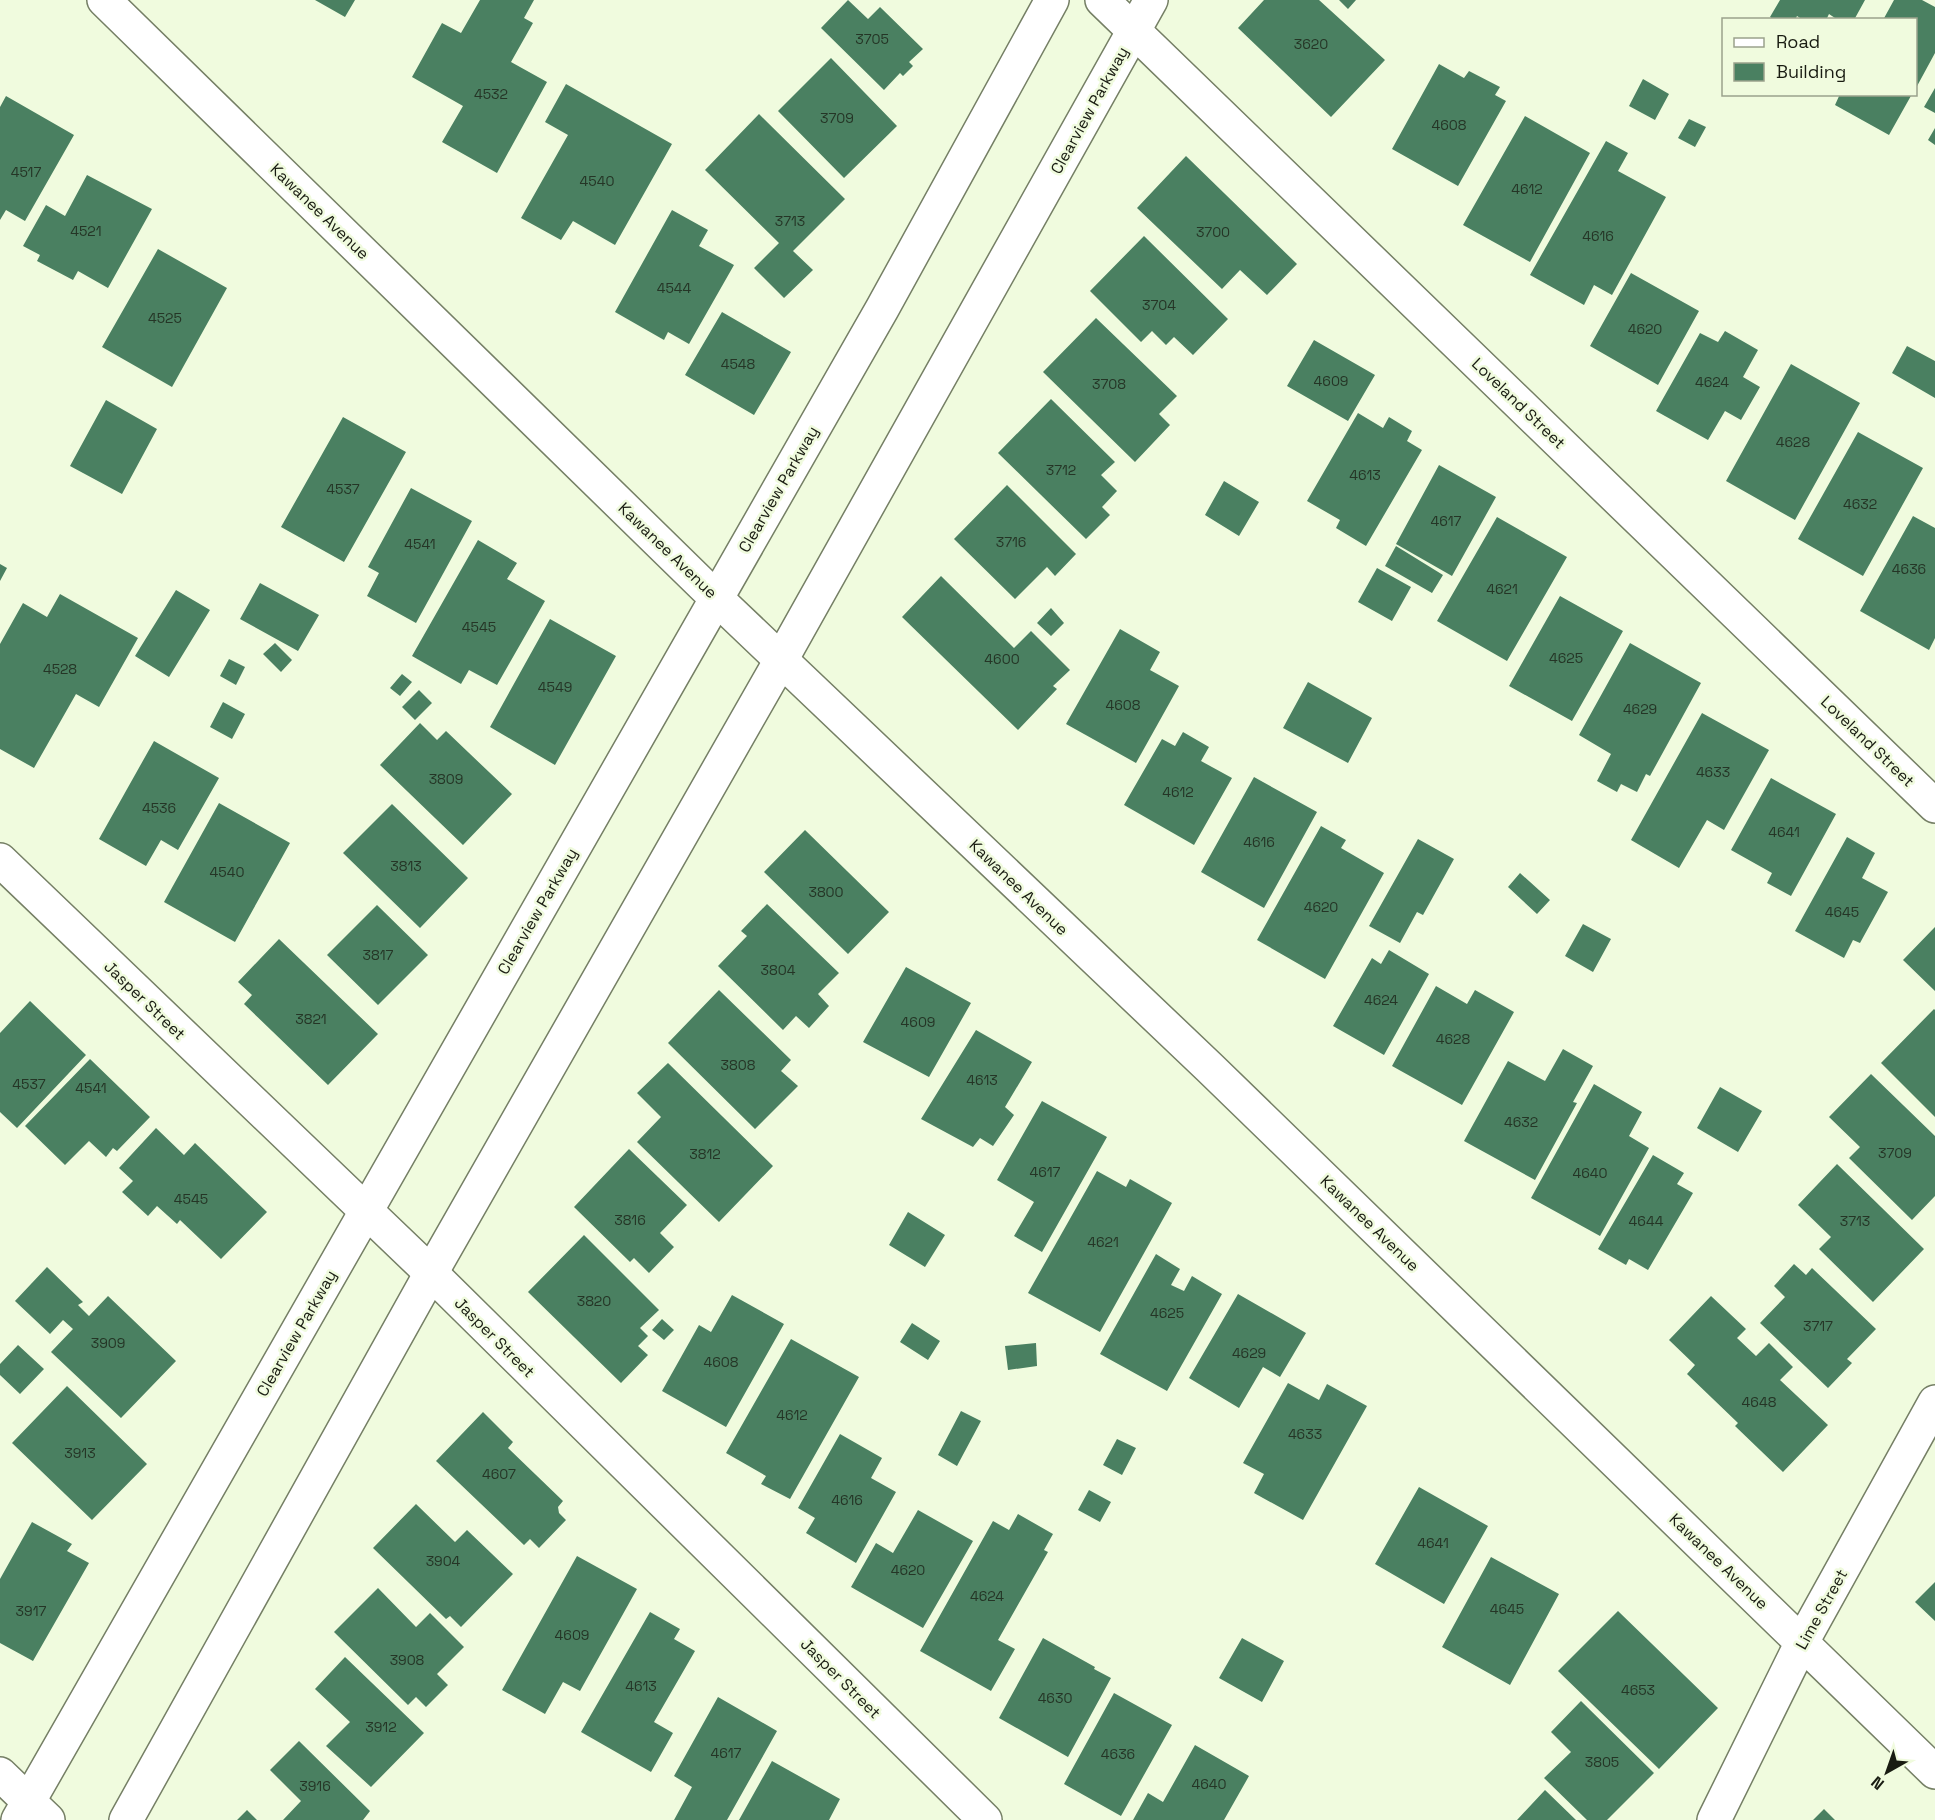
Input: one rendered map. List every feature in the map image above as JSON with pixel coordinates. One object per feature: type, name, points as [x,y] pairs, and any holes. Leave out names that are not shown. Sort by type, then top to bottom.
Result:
[{"type":"street","name":"Kawanee Avenue","points":[[104,0],[716,598],[1218,1077],[1935,1772]]},
{"type":"street","name":"Clearview Parkway","points":[[31,1814],[365,1212],[933,217],[1052,0]]},
{"type":"street","name":"Loveland Street","points":[[1102,0],[1935,806]]},
{"type":"street","name":"Clearview Parkway","points":[[126,1820],[431,1273],[781,660],[1151,0]]},
{"type":"street","name":"Jasper Street","points":[[0,860],[431,1273],[985,1820]]},
{"type":"street","name":"Lime Street","points":[[1714,1820],[1802,1642],[1935,1402]]},
{"type":"street","points":[[0,1774],[31,1814]]},
{"type":"building","points":[[315,0],[355,0],[345,17]]},
{"type":"building","points":[[480,0],[534,0],[524,18],[533,23],[511,62],[547,82],[497,173],[442,142],[463,106],[412,77],[442,23],[461,33]]},
{"type":"building","points":[[848,0],[868,19],[880,7],[923,49],[909,62],[913,66],[903,76],[900,73],[884,90],[821,28]]},
{"type":"building","points":[[1264,0],[1319,0],[1385,60],[1331,117],[1238,28]]},
{"type":"building","points":[[1339,0],[1356,0],[1348,9]]},
{"type":"building","points":[[1780,0],[1865,0],[1855,18],[1835,18],[1829,14],[1827,18],[1770,17]]},
{"type":"building","points":[[1894,0],[1922,0],[1935,7],[1935,53],[1917,86],[1917,18],[1884,18]]},
{"type":"building","points":[[831,58],[897,126],[844,178],[778,111]]},
{"type":"building","points":[[1439,64],[1464,78],[1469,71],[1500,87],[1495,95],[1506,101],[1458,186],[1392,149]]},
{"type":"building","points":[[1643,79],[1669,94],[1655,120],[1629,106]]},
{"type":"building","points":[[566,84],[672,144],[615,245],[573,221],[561,240],[521,218],[568,135],[545,122]]},
{"type":"building","points":[[1935,88],[1935,113],[1924,107]]},
{"type":"building","points":[[6,96],[74,135],[25,221],[6,210],[0,220],[0,107]]},
{"type":"building","points":[[1839,96],[1911,96],[1889,135],[1835,105]]},
{"type":"building","points":[[759,114],[845,199],[793,251],[813,270],[784,298],[754,268],[779,243],[705,170]]},
{"type":"building","points":[[1525,116],[1590,153],[1530,262],[1463,225]]},
{"type":"building","points":[[1689,119],[1706,127],[1695,147],[1678,138]]},
{"type":"building","points":[[1935,128],[1935,145],[1928,140]]},
{"type":"building","points":[[1606,141],[1628,153],[1618,171],[1666,197],[1612,295],[1594,285],[1584,305],[1530,275]]},
{"type":"building","points":[[1186,156],[1297,264],[1267,295],[1240,270],[1222,289],[1137,208]]},
{"type":"building","points":[[87,175],[152,209],[108,288],[78,271],[73,280],[37,261],[40,255],[23,246],[46,205],[65,216]]},
{"type":"building","points":[[672,210],[708,230],[699,246],[734,265],[689,344],[668,332],[664,340],[615,312]]},
{"type":"building","points":[[1144,236],[1228,319],[1193,355],[1174,337],[1166,345],[1152,331],[1141,342],[1090,291]]},
{"type":"building","points":[[158,249],[227,288],[172,387],[102,347]]},
{"type":"building","points":[[1631,273],[1699,311],[1658,385],[1590,346]]},
{"type":"building","points":[[722,312],[791,352],[754,415],[685,375]]},
{"type":"building","points":[[1096,318],[1177,396],[1159,414],[1170,425],[1135,462],[1043,372]]},
{"type":"building","points":[[1725,331],[1758,350],[1743,377],[1760,387],[1741,420],[1725,411],[1708,440],[1656,411],[1700,333],[1718,342]]},
{"type":"building","points":[[1314,340],[1375,375],[1348,421],[1287,386]]},
{"type":"building","points":[[1907,346],[1935,361],[1935,398],[1892,373]]},
{"type":"building","points":[[1791,364],[1860,403],[1795,520],[1726,481]]},
{"type":"building","points":[[1051,399],[1115,462],[1101,475],[1117,491],[1102,507],[1110,515],[1086,539],[998,453]]},
{"type":"building","points":[[106,400],[157,429],[122,494],[70,466]]},
{"type":"building","points":[[1358,413],[1383,428],[1389,417],[1412,431],[1407,441],[1422,450],[1366,546],[1336,528],[1340,520],[1307,501]]},
{"type":"building","points":[[343,417],[406,452],[344,562],[281,527]]},
{"type":"building","points":[[1858,432],[1923,468],[1863,576],[1798,539]]},
{"type":"building","points":[[1439,465],[1496,497],[1452,576],[1396,544]]},
{"type":"building","points":[[1224,481],[1259,502],[1239,536],[1205,515]]},
{"type":"building","points":[[1007,485],[1076,554],[1055,576],[1047,567],[1015,599],[954,539]]},
{"type":"building","points":[[411,488],[472,521],[416,623],[367,596],[379,573],[368,567]]},
{"type":"building","points":[[1913,516],[1935,528],[1935,638],[1929,650],[1860,611]]},
{"type":"building","points":[[1497,517],[1567,557],[1507,661],[1437,621]]},
{"type":"building","points":[[478,540],[517,563],[507,579],[545,601],[497,685],[469,670],[461,684],[412,656]]},
{"type":"building","points":[[1396,546],[1443,575],[1432,593],[1385,566]]},
{"type":"building","points":[[0,564],[7,568],[0,581]]},
{"type":"building","points":[[1377,568],[1411,587],[1392,621],[1358,602]]},
{"type":"building","points":[[941,576],[1014,648],[1031,631],[1070,670],[1053,686],[1057,689],[1018,730],[902,617]]},
{"type":"building","points":[[260,583],[319,615],[298,651],[240,619]]},
{"type":"building","points":[[176,590],[210,610],[169,677],[135,656]]},
{"type":"building","points":[[60,594],[138,638],[99,707],[76,694],[34,768],[0,749],[0,644],[23,603],[47,617]]},
{"type":"building","points":[[1560,596],[1623,631],[1572,721],[1509,686]]},
{"type":"building","points":[[1051,608],[1064,623],[1051,636],[1037,623]]},
{"type":"building","points":[[550,619],[616,656],[555,765],[490,727]]},
{"type":"building","points":[[1120,629],[1160,652],[1150,670],[1179,686],[1136,763],[1066,724]]},
{"type":"building","points":[[275,643],[292,660],[281,672],[263,654]]},
{"type":"building","points":[[1630,643],[1701,683],[1650,776],[1646,774],[1637,792],[1621,784],[1617,792],[1597,781],[1611,754],[1579,735]]},
{"type":"building","points":[[229,659],[245,667],[236,685],[220,676]]},
{"type":"building","points":[[402,674],[412,682],[400,696],[390,688]]},
{"type":"building","points":[[1308,682],[1372,718],[1348,763],[1283,728]]},
{"type":"building","points":[[419,690],[432,703],[415,720],[402,707]]},
{"type":"building","points":[[223,702],[245,714],[232,739],[210,727]]},
{"type":"building","points":[[1702,713],[1769,750],[1724,830],[1707,820],[1679,868],[1631,840]]},
{"type":"building","points":[[420,723],[437,740],[446,731],[512,794],[463,845],[380,765]]},
{"type":"building","points":[[1183,732],[1209,747],[1201,761],[1232,778],[1194,845],[1124,805],[1162,739],[1175,746]]},
{"type":"building","points":[[154,741],[219,778],[178,850],[161,840],[146,866],[99,839]]},
{"type":"building","points":[[1254,777],[1317,812],[1264,908],[1201,872]]},
{"type":"building","points":[[1771,778],[1836,814],[1791,896],[1767,883],[1772,873],[1731,850]]},
{"type":"building","points":[[219,803],[290,843],[235,942],[164,902]]},
{"type":"building","points":[[392,804],[468,878],[420,928],[343,853]]},
{"type":"building","points":[[1321,826],[1346,840],[1341,848],[1384,873],[1325,979],[1257,940]]},
{"type":"building","points":[[805,830],[889,912],[848,954],[764,872]]},
{"type":"building","points":[[1847,837],[1875,853],[1862,878],[1888,892],[1860,943],[1853,940],[1844,958],[1795,931]]},
{"type":"building","points":[[1418,839],[1454,859],[1423,915],[1417,912],[1400,943],[1369,926]]},
{"type":"building","points":[[1520,873],[1550,900],[1537,914],[1508,887]]},
{"type":"building","points":[[767,904],[839,973],[818,994],[829,1006],[809,1028],[796,1016],[783,1030],[718,966],[747,936],[741,931]]},
{"type":"building","points":[[377,905],[428,955],[378,1005],[327,955]]},
{"type":"building","points":[[1583,924],[1611,939],[1593,972],[1565,956]]},
{"type":"building","points":[[1935,927],[1935,991],[1903,960]]},
{"type":"building","points":[[279,939],[378,1034],[328,1085],[244,1004],[252,995],[238,982]]},
{"type":"building","points":[[1389,950],[1429,974],[1384,1055],[1333,1026],[1372,958],[1381,964]]},
{"type":"building","points":[[906,967],[971,1003],[929,1077],[863,1042]]},
{"type":"building","points":[[1436,986],[1467,1004],[1475,990],[1514,1012],[1462,1105],[1392,1066]]},
{"type":"building","points":[[719,990],[791,1060],[781,1071],[798,1086],[755,1129],[668,1043]]},
{"type":"building","points":[[30,1001],[86,1055],[17,1128],[0,1112],[0,1033]]},
{"type":"building","points":[[1935,1010],[1935,1117],[1881,1063]]},
{"type":"building","points":[[976,1030],[1032,1062],[1005,1107],[1014,1115],[993,1146],[980,1138],[973,1147],[921,1119]]},
{"type":"building","points":[[1563,1049],[1593,1066],[1573,1102],[1577,1103],[1535,1180],[1464,1141],[1508,1061],[1545,1081]]},
{"type":"building","points":[[90,1059],[150,1117],[117,1151],[113,1148],[106,1157],[89,1141],[65,1165],[25,1126]]},
{"type":"building","points":[[668,1063],[773,1166],[719,1222],[637,1142],[661,1117],[637,1093]]},
{"type":"building","points":[[1871,1074],[1935,1136],[1935,1196],[1912,1220],[1849,1158],[1860,1147],[1829,1117]]},
{"type":"building","points":[[1594,1084],[1642,1112],[1629,1136],[1649,1148],[1600,1236],[1531,1198]]},
{"type":"building","points":[[1720,1087],[1762,1111],[1738,1152],[1697,1128]]},
{"type":"building","points":[[1042,1101],[1107,1137],[1042,1252],[1014,1236],[1034,1202],[997,1180]]},
{"type":"building","points":[[156,1128],[184,1155],[195,1143],[267,1212],[221,1259],[180,1220],[177,1224],[157,1206],[148,1216],[122,1192],[133,1181],[119,1168]]},
{"type":"building","points":[[629,1149],[687,1205],[660,1233],[674,1247],[649,1273],[634,1258],[630,1262],[574,1207]]},
{"type":"building","points":[[1653,1155],[1684,1173],[1677,1184],[1693,1193],[1648,1270],[1629,1259],[1626,1265],[1598,1249]]},
{"type":"building","points":[[1837,1164],[1924,1249],[1873,1302],[1819,1249],[1831,1237],[1798,1205]]},
{"type":"building","points":[[1097,1171],[1126,1187],[1130,1179],[1172,1203],[1100,1332],[1028,1293]]},
{"type":"building","points":[[908,1212],[945,1235],[925,1267],[889,1245]]},
{"type":"building","points":[[584,1235],[659,1310],[640,1328],[648,1336],[638,1346],[648,1355],[621,1383],[528,1292]]},
{"type":"building","points":[[1156,1254],[1180,1269],[1171,1285],[1184,1291],[1192,1276],[1222,1294],[1167,1391],[1100,1354]]},
{"type":"building","points":[[1794,1264],[1806,1275],[1812,1268],[1876,1329],[1847,1359],[1852,1363],[1828,1388],[1760,1323],[1785,1297],[1774,1286]]},
{"type":"building","points":[[47,1267],[83,1302],[78,1305],[89,1316],[108,1296],[176,1361],[121,1418],[51,1352],[73,1329],[63,1320],[50,1334],[15,1301]]},
{"type":"building","points":[[1238,1294],[1306,1333],[1280,1377],[1263,1367],[1239,1408],[1189,1378]]},
{"type":"building","points":[[732,1295],[784,1324],[726,1427],[662,1391],[699,1325],[711,1332]]},
{"type":"building","points":[[1711,1296],[1746,1329],[1737,1338],[1756,1356],[1769,1343],[1793,1367],[1780,1380],[1828,1425],[1783,1472],[1735,1426],[1738,1423],[1687,1374],[1695,1365],[1669,1340]]},
{"type":"building","points":[[662,1319],[674,1330],[664,1340],[652,1330]]},
{"type":"building","points":[[912,1323],[940,1341],[928,1360],[900,1342]]},
{"type":"building","points":[[791,1339],[859,1377],[790,1499],[761,1484],[766,1476],[726,1453]]},
{"type":"building","points":[[1036,1343],[1037,1366],[1008,1370],[1005,1346]]},
{"type":"building","points":[[18,1345],[44,1369],[20,1394],[0,1375],[0,1364]]},
{"type":"building","points":[[1288,1383],[1319,1400],[1327,1384],[1367,1406],[1303,1520],[1254,1493],[1264,1474],[1243,1463]]},
{"type":"building","points":[[67,1386],[147,1464],[92,1520],[12,1443]]},
{"type":"building","points":[[961,1411],[981,1421],[957,1466],[938,1455]]},
{"type":"building","points":[[483,1412],[513,1442],[508,1448],[563,1501],[558,1507],[559,1513],[566,1520],[539,1548],[530,1539],[524,1545],[436,1461]]},
{"type":"building","points":[[840,1434],[882,1458],[871,1478],[896,1492],[856,1563],[806,1533],[815,1518],[798,1508]]},
{"type":"building","points":[[1117,1439],[1136,1448],[1122,1475],[1103,1465]]},
{"type":"building","points":[[1419,1487],[1488,1526],[1444,1604],[1375,1564]]},
{"type":"building","points":[[1089,1490],[1111,1502],[1100,1522],[1078,1510]]},
{"type":"building","points":[[416,1504],[455,1542],[467,1530],[513,1574],[461,1627],[450,1616],[446,1619],[373,1548]]},
{"type":"building","points":[[918,1510],[973,1541],[923,1628],[851,1587],[876,1543],[893,1553]]},
{"type":"building","points":[[1018,1514],[1053,1534],[1044,1550],[1048,1552],[998,1640],[1015,1649],[991,1691],[920,1651],[993,1521],[1009,1530]]},
{"type":"building","points":[[32,1522],[72,1544],[67,1551],[89,1563],[33,1661],[0,1643],[0,1579]]},
{"type":"building","points":[[577,1556],[637,1589],[580,1691],[563,1682],[545,1714],[502,1690]]},
{"type":"building","points":[[1491,1557],[1559,1594],[1510,1685],[1442,1647]]},
{"type":"building","points":[[1935,1582],[1935,1621],[1915,1602]]},
{"type":"building","points":[[378,1588],[416,1627],[430,1613],[464,1647],[437,1674],[448,1685],[426,1707],[416,1697],[408,1705],[334,1632]]},
{"type":"building","points":[[1618,1611],[1718,1708],[1659,1769],[1558,1671]]},
{"type":"building","points":[[650,1612],[680,1629],[674,1639],[695,1651],[654,1722],[673,1733],[651,1772],[581,1732]]},
{"type":"building","points":[[1043,1638],[1111,1678],[1068,1757],[999,1718]]},
{"type":"building","points":[[1242,1638],[1284,1661],[1262,1702],[1219,1678]]},
{"type":"building","points":[[345,1657],[424,1733],[371,1787],[326,1746],[350,1722],[315,1689]]},
{"type":"building","points":[[1114,1693],[1172,1725],[1121,1816],[1064,1784]]},
{"type":"building","points":[[718,1697],[777,1731],[727,1820],[674,1820],[692,1787],[674,1776]]},
{"type":"building","points":[[1581,1701],[1654,1773],[1607,1820],[1587,1820],[1544,1778],[1571,1752],[1551,1732]]},
{"type":"building","points":[[299,1741],[370,1811],[363,1820],[283,1820],[301,1801],[270,1770]]},
{"type":"building","points":[[1195,1745],[1249,1776],[1224,1820],[1133,1820],[1148,1793],[1163,1802]]},
{"type":"building","points":[[772,1761],[840,1799],[829,1820],[739,1820]]},
{"type":"building","points":[[1545,1790],[1576,1820],[1517,1820]]},
{"type":"building","points":[[1824,1809],[1835,1820],[1813,1820]]},
{"type":"building","points":[[247,1810],[257,1820],[237,1820]]}]
